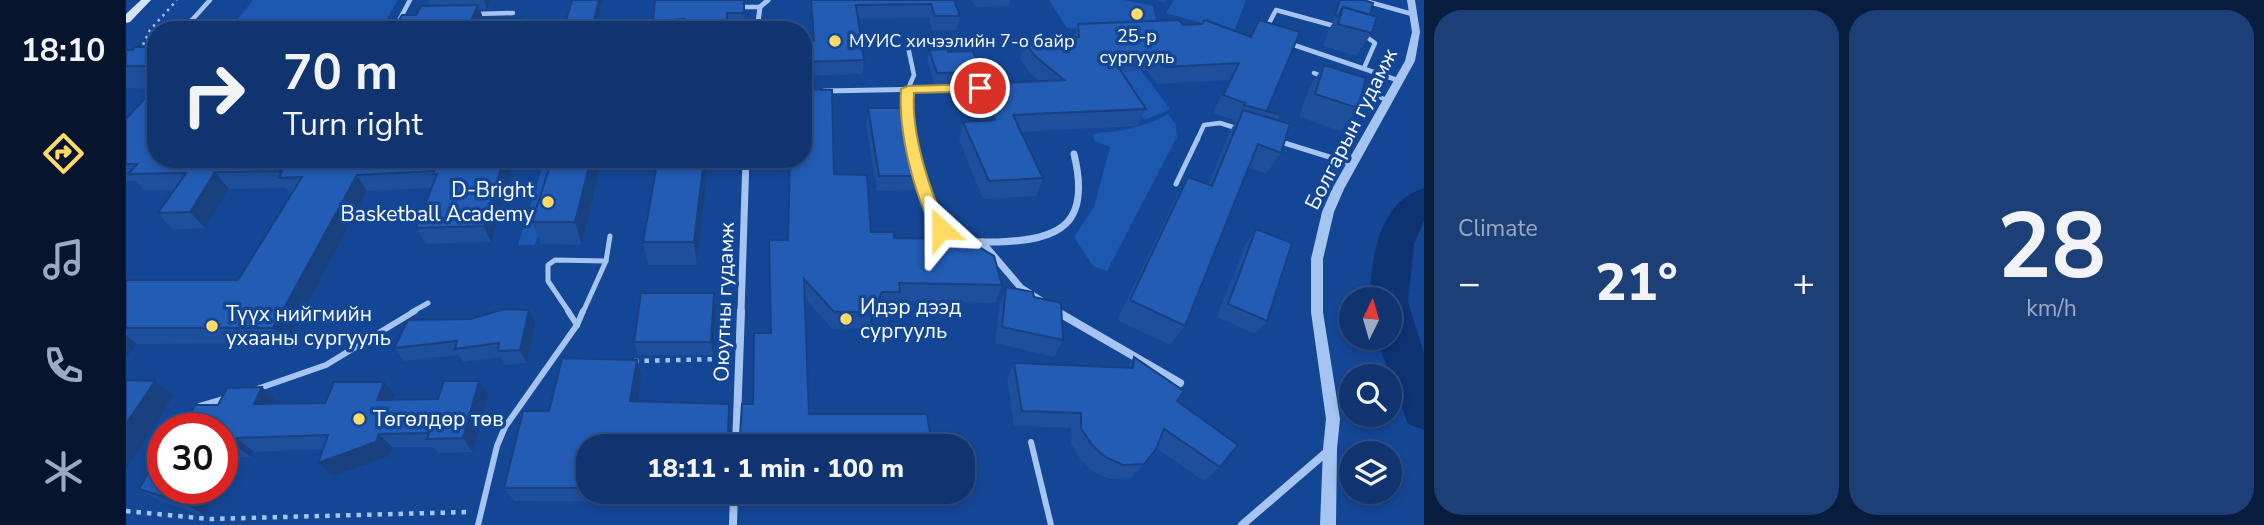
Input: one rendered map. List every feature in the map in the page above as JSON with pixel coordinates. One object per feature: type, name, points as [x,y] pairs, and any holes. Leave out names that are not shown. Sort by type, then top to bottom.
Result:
[{"type":"main road","points":[[126,20],[146,0]]},
{"type":"street","points":[[758,21],[760,8],[768,0]]},
{"type":"street","name":"Болгарын гудамж","points":[[1328,525],[1329,449],[1333,419],[1317,312],[1317,258],[1328,212],[1352,164],[1390,101],[1413,47],[1416,32],[1412,0]]},
{"type":"street","points":[[816,91],[980,88]]},
{"type":"street","points":[[908,89],[906,108],[934,220],[950,236],[982,242],[1018,241],[1051,235],[1069,219],[1077,202],[1080,174],[1074,154]]},
{"type":"street","name":"Оюутны гудамж","points":[[736,434],[746,168]]},
{"type":"street","points":[[982,242],[1021,289],[1087,331],[1180,383]]},
{"type":"street","points":[[1242,525],[1329,449]]},
{"type":"street","points":[[733,525],[734,504]]},
{"type":"lane","points":[[191,21],[210,0]]},
{"type":"lane","points":[[398,21],[410,0]]},
{"type":"lane","points":[[1362,0],[1412,14]]},
{"type":"lane","points":[[727,7],[760,8]]},
{"type":"lane","points":[[1269,33],[1267,28],[1276,10],[1343,29]]},
{"type":"lane","points":[[471,14],[513,13]]},
{"type":"lane","points":[[401,16],[415,15]]},
{"type":"lane","points":[[1355,32],[1368,36],[1375,44],[1364,68]]},
{"type":"lane","points":[[1287,42],[1400,81]]},
{"type":"lane","points":[[908,47],[914,75],[908,89]]},
{"type":"lane","points":[[1314,73],[1326,78]]},
{"type":"lane","points":[[1349,86],[1390,101]]},
{"type":"lane","points":[[1176,184],[1204,125],[1220,122],[1243,130]]},
{"type":"lane","points":[[1266,137],[1352,164]]},
{"type":"lane","points":[[478,525],[497,446],[505,427],[577,325],[606,261],[610,236]]},
{"type":"lane","points":[[577,325],[548,281],[548,265],[555,260],[606,261]]},
{"type":"lane","points":[[251,390],[326,365],[428,303]]},
{"type":"lane","points":[[197,407],[239,395]]},
{"type":"lane","points":[[1031,442],[1051,525]]},
{"type":"path","points":[[158,21],[177,0]]},
{"type":"path","points":[[139,52],[147,36]]},
{"type":"path","points":[[632,361],[726,359]]},
{"type":"path","points":[[126,511],[210,519],[482,512]]},
{"type":"shaded area","points":[[253,0],[398,0],[385,21],[236,21]]},
{"type":"shaded area","points":[[1049,0],[1124,0],[1153,6],[1158,30],[1067,28]]},
{"type":"shaded area","points":[[1174,0],[1246,0],[1234,32],[1166,13]]},
{"type":"shaded area","points":[[1137,65],[1170,109],[1145,120],[1102,66]]},
{"type":"shaded area","points":[[1168,114],[1176,125],[1177,137],[1107,271],[1093,266],[1074,237],[1094,207],[1110,147],[1095,141],[1092,134],[1132,128]]},
{"type":"shaded area","points":[[542,168],[557,168],[535,245],[518,245]]},
{"type":"building","points":[[572,0],[599,0],[594,21],[566,21]]},
{"type":"building","points":[[655,0],[744,0],[744,13],[727,13],[727,21],[653,21]]},
{"type":"building","points":[[811,0],[954,0],[960,16],[935,16],[931,4],[856,5],[864,60],[812,62],[814,41]]},
{"type":"building","points":[[1340,0],[1364,0],[1373,3],[1370,15],[1343,7],[1338,16],[1335,15]]},
{"type":"building","points":[[478,5],[472,18],[521,18],[520,21],[398,21],[402,15],[416,15],[421,6]]},
{"type":"building","points":[[1343,7],[1377,17],[1372,33],[1338,24]]},
{"type":"building","points":[[1179,20],[1183,25],[1202,24],[1205,20],[1251,37],[1259,20],[1300,32],[1267,111],[1281,115],[1244,105],[1245,103],[1223,95],[1239,63],[1165,67],[1155,53],[1111,56],[1146,109],[1013,115],[1043,178],[989,181],[963,122],[995,120],[978,84],[1064,80],[1034,55],[1025,41],[1079,37],[1078,24]]},
{"type":"building","points":[[135,47],[147,47],[147,66],[126,66],[126,50]]},
{"type":"building","points":[[947,49],[948,52],[973,51],[981,72],[937,73],[929,50]]},
{"type":"building","points":[[1324,65],[1366,78],[1358,108],[1315,94]]},
{"type":"building","points":[[812,89],[832,90],[834,174],[867,175],[871,232],[894,232],[894,238],[965,239],[994,256],[1002,285],[899,283],[900,292],[882,292],[872,312],[834,312],[804,279],[809,414],[927,414],[930,434],[740,434],[742,404],[753,404],[754,333],[771,333],[769,240],[788,240],[790,168],[812,168]]},
{"type":"building","points":[[147,96],[147,168],[501,168],[484,226],[416,228],[437,174],[433,174],[434,171],[357,175],[273,328],[126,328],[126,280],[238,280],[302,177],[279,178],[282,171],[215,172],[190,212],[158,213],[186,173],[128,174],[137,164],[126,164],[126,119]]},
{"type":"building","points":[[868,108],[907,108],[919,176],[879,176]]},
{"type":"building","points":[[1243,110],[1290,124],[1281,153],[1258,144],[1185,326],[1130,300],[1188,177],[1212,186]]},
{"type":"building","points":[[549,168],[589,168],[575,222],[532,222]]},
{"type":"building","points":[[656,168],[703,168],[694,242],[643,242]]},
{"type":"building","points":[[1256,229],[1292,243],[1267,321],[1228,304]]},
{"type":"building","points":[[1006,287],[1033,292],[1034,297],[1061,303],[1063,340],[1002,327]]},
{"type":"building","points":[[641,293],[714,293],[711,342],[634,342]]},
{"type":"building","points":[[504,309],[529,310],[520,350],[498,351],[499,343],[455,349],[457,341],[394,348],[408,320],[471,319]]},
{"type":"building","points":[[1134,357],[1184,391],[1177,401],[1238,445],[1220,467],[1164,429],[1156,449],[1144,464],[1123,465],[1105,457],[1092,445],[1081,428],[1081,413],[1022,411],[1014,363],[1133,368]]},
{"type":"building","points":[[562,358],[637,360],[630,401],[729,404],[728,434],[576,434],[576,488],[504,488],[523,411],[549,411]]},
{"type":"building","points":[[126,380],[155,381],[126,424]]},
{"type":"building","points":[[444,381],[479,381],[463,438],[427,439],[429,433],[379,434],[376,442],[318,463],[328,435],[238,438],[238,413],[191,413],[195,405],[218,405],[227,388],[262,387],[254,404],[325,403],[334,382],[384,382],[377,400],[438,399]]},
{"type":"building","points":[[147,475],[147,492],[139,489]]},
{"type":"waterway","points":[[1390,287],[1400,231],[1406,218],[1424,201]]},
{"type":"waterway","points":[[1402,350],[1424,410]]},
{"type":"place","name":"25-р сургууль","points":[[1137,14]]},
{"type":"place","name":"МУИС хичээлийн 7-о байр","points":[[835,41]]},
{"type":"place","name":"D-Bright Basketball Academy","points":[[548,202]]},
{"type":"place","name":"Идэр дээд сургууль","points":[[846,319]]},
{"type":"place","name":"Түүх нийгмийн ухааны сургууль","points":[[212,326]]},
{"type":"place","name":"Төгөлдөр төв","points":[[359,419]]},
{"type":"route","points":[[941,229],[928,204],[916,155],[906,108],[908,89],[980,88]]}]
